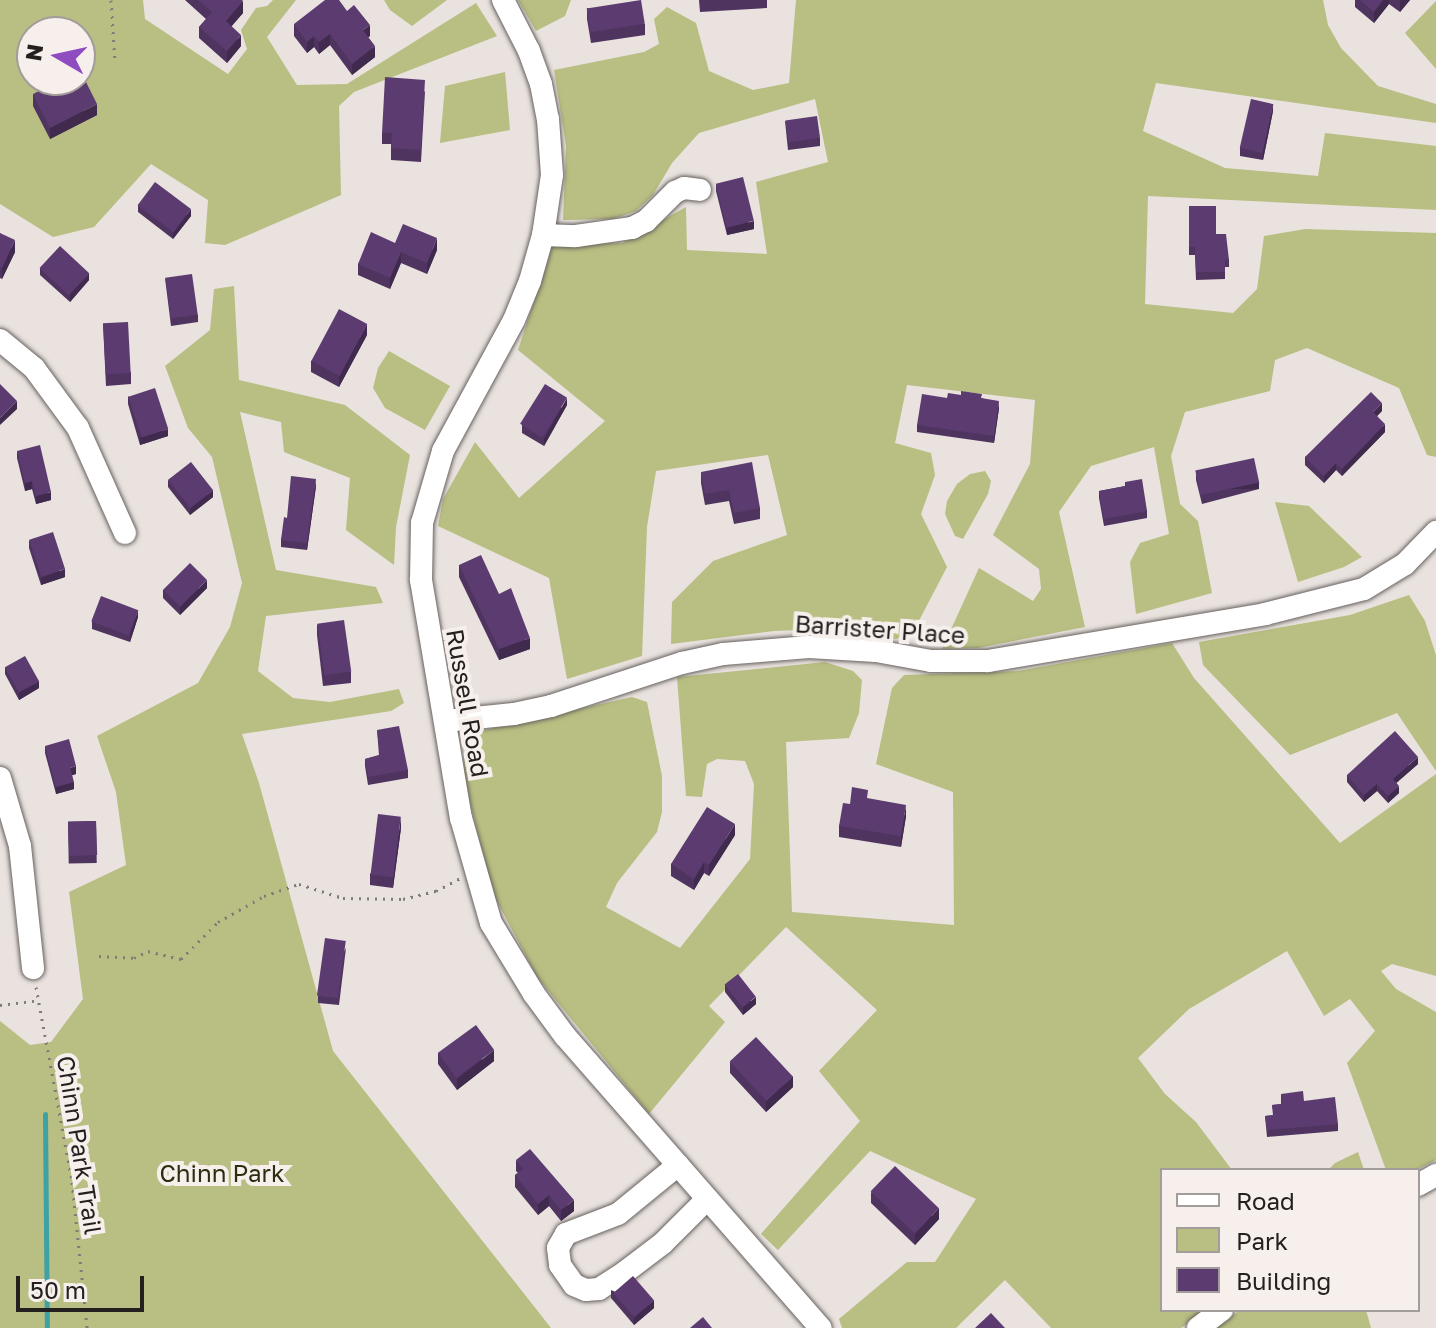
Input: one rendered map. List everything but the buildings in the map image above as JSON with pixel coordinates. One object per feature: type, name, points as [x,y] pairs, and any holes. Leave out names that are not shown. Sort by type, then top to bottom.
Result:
[{"type":"street","name":"Russell Road","points":[[503,0],[529,51],[548,119],[552,175],[543,235],[514,320],[443,451],[428,493],[422,523],[421,580],[474,871],[491,923],[534,994],[565,1036],[821,1328]]},
{"type":"street","points":[[543,235],[576,236],[632,228],[646,221],[675,192],[684,188],[700,190]]},
{"type":"street","points":[[0,340],[34,368],[78,428],[125,533]]},
{"type":"street","name":"Barrister Place","points":[[445,721],[551,706],[665,668],[723,654],[809,647],[876,651],[931,661],[988,661],[1265,614],[1364,589],[1401,567],[1436,532]]},
{"type":"street","points":[[0,778],[20,846],[33,968]]},
{"type":"street","points":[[678,1165],[618,1214],[566,1234],[558,1248],[559,1257],[574,1285],[586,1290],[599,1289],[663,1243],[707,1199]]},
{"type":"street","points":[[1198,1328],[1219,1312]]},
{"type":"path","points":[[111,0],[115,62]]},
{"type":"path","points":[[99,956],[134,958],[148,951],[181,959],[218,922],[264,896],[299,884],[343,898],[403,899],[436,891],[474,871]]},
{"type":"path","name":"Chinn Park Trail","points":[[33,968],[72,1182],[87,1328]]},
{"type":"path","points":[[0,1005],[38,1000]]},
{"type":"green space","points":[[0,0],[143,0],[145,19],[228,74],[247,49],[241,30],[256,8],[267,6],[273,0],[296,0],[267,37],[297,85],[347,84],[476,3],[497,36],[354,92],[339,106],[341,195],[225,245],[205,243],[208,200],[151,164],[94,227],[53,237],[0,204]]},
{"type":"green space","points":[[384,0],[447,0],[412,26],[390,10]]},
{"type":"green space","points":[[518,0],[571,0],[565,16],[536,31]]},
{"type":"green space","points":[[796,0],[1323,0],[1328,25],[1341,48],[1378,86],[1436,104],[1436,123],[1156,83],[1143,131],[1225,168],[1318,176],[1325,133],[1436,146],[1436,210],[1148,196],[1145,304],[1233,313],[1257,289],[1264,236],[1305,229],[1436,233],[1436,457],[1427,455],[1399,388],[1307,348],[1275,360],[1270,391],[1185,412],[1171,456],[1180,504],[1198,521],[1212,593],[1136,614],[1130,562],[1140,543],[1169,534],[1154,447],[1091,466],[1059,512],[1085,627],[978,648],[942,649],[979,568],[1033,601],[1041,589],[1039,569],[993,535],[1030,464],[1035,400],[907,385],[895,443],[931,453],[935,475],[921,514],[947,567],[912,634],[896,639],[826,629],[774,631],[671,644],[672,602],[713,561],[787,535],[768,455],[656,471],[647,527],[642,656],[567,679],[549,578],[438,526],[443,499],[475,442],[519,498],[605,421],[518,350],[553,244],[622,243],[686,207],[687,250],[767,254],[756,182],[828,162],[815,99],[699,133],[672,163],[653,195],[636,211],[613,219],[563,220],[566,146],[554,70],[644,52],[659,44],[654,19],[667,7],[696,23],[709,71],[753,90],[789,83]]},
{"type":"green space","points":[[1436,1],[1436,69],[1405,33]]},
{"type":"green space","points":[[505,72],[510,130],[440,143],[445,86]]},
{"type":"green space","name":"Chinn Park","points":[[234,286],[239,380],[345,405],[410,455],[396,527],[394,565],[346,530],[350,478],[284,452],[281,422],[240,412],[276,570],[376,587],[383,603],[266,616],[258,671],[293,698],[330,702],[399,689],[404,703],[391,711],[242,734],[259,783],[333,1051],[551,1328],[0,1328],[0,1021],[30,1045],[51,1042],[83,999],[69,892],[126,865],[116,792],[97,736],[198,683],[230,627],[242,583],[212,457],[188,428],[165,366],[210,330],[214,289]]},
{"type":"green space","points":[[389,351],[450,386],[425,430],[385,408],[373,388],[378,368]]},
{"type":"green space","points":[[985,471],[991,481],[988,494],[963,539],[955,536],[945,514],[947,501],[957,484],[970,474]]},
{"type":"green space","points":[[1275,502],[1309,506],[1362,557],[1344,567],[1298,582]]},
{"type":"green space","points":[[1409,595],[1425,621],[1436,655],[1436,771],[1397,713],[1290,755],[1203,665],[1199,642],[1350,615]]},
{"type":"green space","points":[[1172,643],[1194,678],[1340,843],[1436,774],[1436,976],[1392,964],[1381,971],[1396,989],[1436,1012],[1436,1160],[1420,1168],[1385,1168],[1347,1063],[1375,1031],[1350,999],[1324,1016],[1287,951],[1189,1009],[1138,1058],[1165,1094],[1196,1122],[1230,1168],[1160,1168],[1160,1312],[1204,1312],[1181,1328],[1051,1328],[1005,1280],[956,1328],[842,1328],[839,1319],[907,1262],[935,1262],[976,1199],[870,1151],[778,1250],[761,1234],[860,1121],[819,1071],[877,1010],[786,927],[709,1006],[725,1022],[649,1114],[537,977],[493,894],[465,783],[463,756],[469,740],[480,731],[632,697],[647,702],[662,776],[662,812],[657,832],[617,883],[606,907],[680,948],[750,859],[754,784],[745,761],[717,759],[707,764],[702,797],[686,796],[677,677],[825,662],[853,671],[862,680],[859,713],[849,738],[786,742],[792,912],[954,925],[953,792],[876,764],[892,688],[904,675],[1018,671]]},
{"type":"green space","points":[[1358,1152],[1363,1168],[1330,1168]]},
{"type":"green space","points":[[1238,1312],[1367,1312],[1371,1328],[1212,1328]]},
{"type":"waterway","points":[[45,1114],[47,1328]]}]
